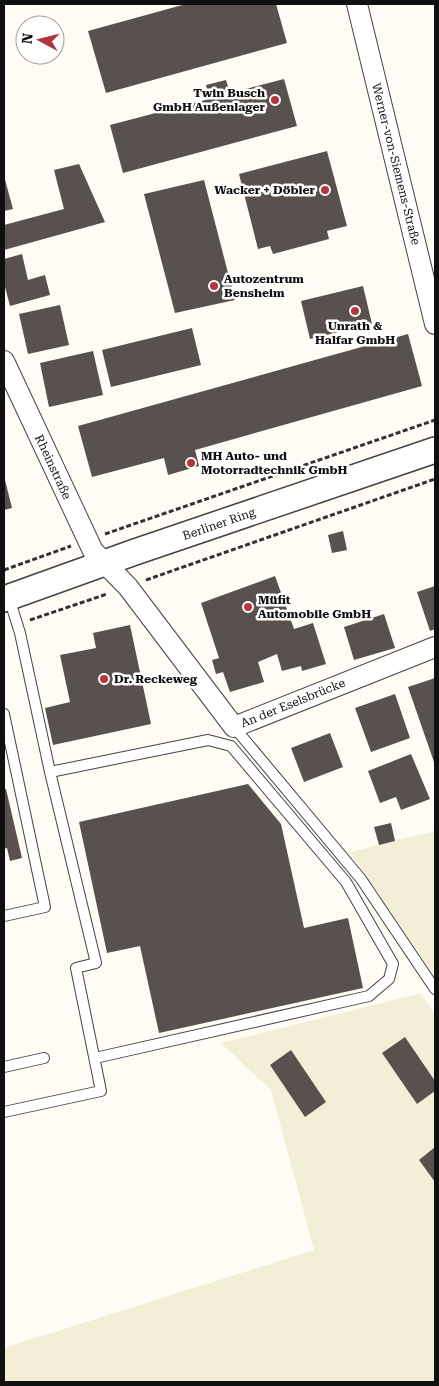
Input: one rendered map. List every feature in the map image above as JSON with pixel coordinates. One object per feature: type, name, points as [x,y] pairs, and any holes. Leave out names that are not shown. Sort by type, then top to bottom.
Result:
[{"type":"street","name":"Werner-von-Siemens-Straße","points":[[357,4],[435,324]]},
{"type":"street","name":"Rheinstraße","points":[[5,365],[87,540],[93,550],[106,563]]},
{"type":"street","name":"Berliner Ring","points":[[6,598],[435,450]]},
{"type":"street","name":"An der Eselsbrücke","points":[[106,563],[128,587],[234,727],[435,647]]},
{"type":"lane","points":[[4,1112],[101,1090],[76,968],[96,964],[50,772],[18,625],[6,598]]},
{"type":"lane","points":[[4,714],[45,907],[4,916]]},
{"type":"lane","points":[[234,727],[361,879],[435,989]]},
{"type":"lane","points":[[50,772],[208,740],[230,746],[346,882],[393,964],[389,979],[369,996],[95,1058]]},
{"type":"lane","points":[[4,1067],[44,1058]]},
{"type":"path","points":[[4,570],[435,420]]},
{"type":"path","points":[[18,625],[435,479]]},
{"type":"shaded area","points":[[435,831],[435,977],[350,852]]},
{"type":"shaded area","points":[[421,993],[435,1014],[435,1382],[4,1382],[4,1348],[314,1250],[271,1090],[221,1043]]},
{"type":"building","points":[[186,4],[276,4],[287,43],[106,93],[88,31]]},
{"type":"building","points":[[284,79],[297,126],[123,173],[110,125],[209,99],[206,85],[226,80],[230,93]]},
{"type":"building","points":[[327,151],[347,226],[327,231],[329,239],[273,254],[270,246],[258,249],[239,174]]},
{"type":"building","points":[[79,164],[105,222],[4,250],[4,225],[64,209],[54,170]]},
{"type":"building","points":[[4,176],[13,209],[4,211]]},
{"type":"building","points":[[204,180],[235,300],[175,313],[144,194]]},
{"type":"building","points":[[22,254],[28,280],[45,275],[50,295],[10,306],[4,283],[4,259]]},
{"type":"building","points":[[363,286],[372,324],[310,339],[301,301]]},
{"type":"building","points":[[60,305],[69,345],[28,354],[19,314]]},
{"type":"building","points":[[192,328],[201,365],[111,387],[102,350]]},
{"type":"building","points":[[408,334],[422,386],[195,450],[199,466],[168,475],[164,458],[92,477],[78,426]]},
{"type":"building","points":[[93,351],[103,395],[49,407],[40,363]]},
{"type":"building","points":[[4,476],[12,508],[4,510]]},
{"type":"building","points":[[343,531],[347,550],[332,553],[328,535]]},
{"type":"building","points":[[275,576],[294,629],[313,623],[326,664],[302,671],[301,666],[282,671],[277,654],[258,662],[264,682],[230,692],[223,672],[216,674],[212,660],[219,658],[201,603]]},
{"type":"building","points":[[435,586],[435,629],[430,631],[417,592]]},
{"type":"building","points":[[384,614],[395,648],[354,660],[344,627]]},
{"type":"building","name":"Dr. Reckeweg","points":[[130,625],[151,724],[53,745],[45,708],[70,702],[60,655],[96,648],[93,633]]},
{"type":"building","points":[[435,678],[435,765],[408,687]]},
{"type":"building","points":[[395,694],[410,738],[371,752],[355,708]]},
{"type":"building","points":[[330,733],[343,767],[304,782],[291,748]]},
{"type":"building","points":[[411,754],[430,799],[401,810],[396,797],[380,803],[368,771]]},
{"type":"building","points":[[248,784],[281,824],[304,928],[348,918],[363,988],[159,1033],[140,946],[107,953],[79,822]]},
{"type":"building","points":[[4,789],[6,789],[22,858],[10,861],[7,848],[4,849]]},
{"type":"building","points":[[391,823],[395,841],[379,845],[374,827]]},
{"type":"building","points":[[405,1037],[435,1081],[435,1091],[417,1104],[382,1053]]},
{"type":"building","points":[[291,1050],[326,1102],[305,1117],[270,1065]]},
{"type":"building","points":[[435,1147],[435,1182],[419,1160]]},
{"type":"place","name":"Twin Busch GmbH Außenlager","points":[[275,100]]},
{"type":"place","name":"Wacker + Döbler","points":[[325,190]]},
{"type":"place","name":"Autozentrum Bensheim","points":[[214,286]]},
{"type":"place","name":"Unrath & Halfar GmbH","points":[[355,311]]},
{"type":"place","name":"MH Auto- und Motorradtechnik GmbH","points":[[191,463]]},
{"type":"place","name":"Müfit Automobile GmbH","points":[[248,607]]},
{"type":"place","name":"Dr. Reckeweg","points":[[104,679]]}]
